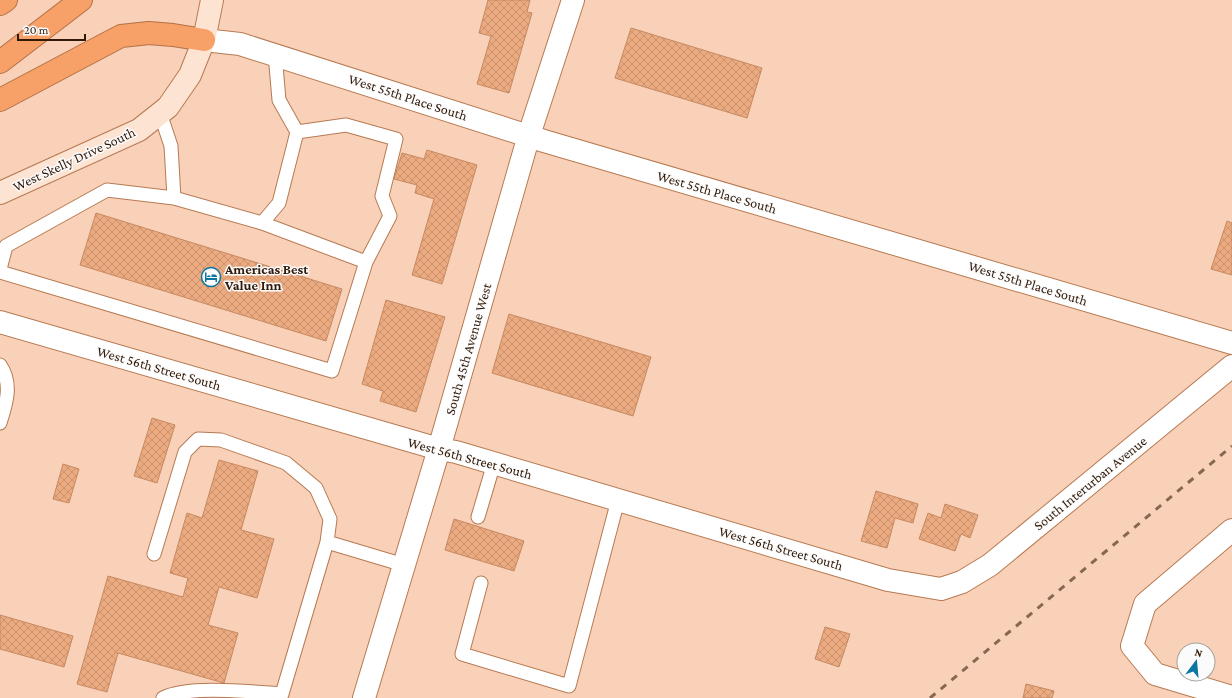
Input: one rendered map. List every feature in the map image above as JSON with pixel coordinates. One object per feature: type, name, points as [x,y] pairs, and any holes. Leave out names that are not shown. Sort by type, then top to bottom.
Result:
[{"type":"highway","points":[[0,4],[6,0]]},
{"type":"highway","points":[[0,62],[81,0]]},
{"type":"highway","points":[[0,100],[121,36],[149,33],[204,40]]},
{"type":"street","name":"West Skelly Drive South","points":[[0,193],[139,130],[168,107],[190,75],[204,40],[212,0]]},
{"type":"street","name":"South 45th Avenue West","points":[[364,698],[439,450],[529,135],[573,0]]},
{"type":"street","name":"West 55th Place South","points":[[204,40],[240,44],[275,54],[711,191],[1232,343]]},
{"type":"street","name":"West 56th Street South","points":[[0,322],[439,450],[456,452],[494,463],[888,580],[941,589]]},
{"type":"street","name":"South Interurban Avenue","points":[[941,589],[962,582],[990,564],[1232,366]]},
{"type":"street","points":[[1232,530],[1145,604],[1132,646],[1155,674],[1232,697]]},
{"type":"lane","points":[[262,223],[279,202],[297,132],[279,100],[275,54]]},
{"type":"lane","points":[[160,113],[171,146],[174,198]]},
{"type":"lane","points":[[0,272],[332,371],[366,262],[390,216],[382,196],[396,139],[346,125],[297,132]]},
{"type":"lane","points":[[0,269],[6,246],[107,190],[174,198],[262,223],[366,262]]},
{"type":"lane","points":[[0,365],[6,381],[8,397],[0,424]]},
{"type":"lane","points":[[154,554],[185,452],[198,439],[221,440],[286,463],[316,488],[330,519],[327,542],[282,694],[227,691],[173,693],[163,698]]},
{"type":"lane","points":[[478,517],[494,463]]},
{"type":"lane","points":[[481,583],[462,654],[569,686],[618,500]]},
{"type":"lane","points":[[327,542],[404,565]]},
{"type":"building","points":[[488,0],[530,0],[527,12],[532,13],[509,93],[477,84],[491,36],[479,33]]},
{"type":"building","points":[[631,28],[762,68],[747,118],[615,78]]},
{"type":"building","points":[[427,150],[477,165],[442,284],[412,275],[434,199],[415,193],[417,185],[394,179],[402,153],[424,159]]},
{"type":"building","name":"Americas Best Value Inn","points":[[96,213],[342,289],[326,341],[80,265]]},
{"type":"building","points":[[1227,221],[1232,223],[1232,275],[1211,269]]},
{"type":"building","points":[[386,300],[445,317],[416,412],[380,401],[383,391],[362,384]]},
{"type":"building","points":[[509,314],[651,357],[633,416],[492,373]]},
{"type":"building","points":[[152,418],[175,425],[157,483],[134,476]]},
{"type":"building","points":[[219,460],[258,471],[241,530],[274,539],[257,598],[219,587],[208,625],[238,633],[224,683],[118,653],[107,692],[77,684],[108,576],[183,597],[188,578],[170,573],[187,513],[202,518]]},
{"type":"building","points":[[63,464],[79,469],[69,503],[53,499]]},
{"type":"building","points":[[876,491],[918,504],[913,523],[895,518],[887,548],[861,541]]},
{"type":"building","points":[[945,504],[978,515],[970,538],[961,534],[955,551],[919,539],[928,513],[941,518]]},
{"type":"building","points":[[454,519],[524,541],[514,571],[445,550]]},
{"type":"building","points":[[0,615],[73,636],[64,667],[0,649]]},
{"type":"building","points":[[825,627],[850,634],[839,667],[815,659]]},
{"type":"building","points":[[1026,684],[1054,691],[1052,698],[1023,698]]},
{"type":"railway","points":[[930,698],[1232,446]]},
{"type":"place","name":"Americas Best Value Inn","points":[[211,277]]}]
